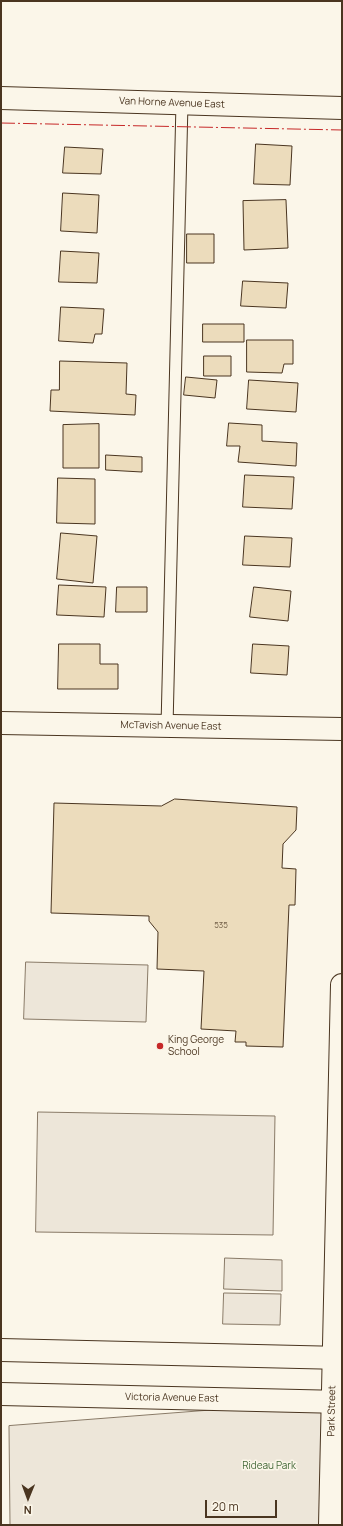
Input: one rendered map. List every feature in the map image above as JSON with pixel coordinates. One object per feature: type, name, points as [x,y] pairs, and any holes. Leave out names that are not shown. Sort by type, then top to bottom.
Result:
[{"type":"street","name":"Van Horne Avenue East","points":[[1,98],[342,108]]},
{"type":"street","name":"McTavish Avenue East","points":[[1,722],[342,729]]},
{"type":"street","name":"Park Street","points":[[330,1525],[338,1358],[342,985]]},
{"type":"street","points":[[1,1350],[338,1358]]},
{"type":"street","name":"Victoria Avenue East","points":[[1,1394],[337,1402]]},
{"type":"lane","points":[[168,726],[182,103]]},
{"type":"green space","points":[[26,962],[148,965],[146,1022],[24,1019]]},
{"type":"green space","points":[[38,1112],[275,1116],[273,1235],[36,1232]]},
{"type":"green space","points":[[225,1258],[282,1260],[282,1291],[224,1289]]},
{"type":"green space","points":[[224,1293],[281,1294],[280,1325],[223,1324]]},
{"type":"green space","name":"Rideau Park","points":[[332,1401],[330,1525],[10,1525],[9,1426]]},
{"type":"building","points":[[256,144],[292,146],[290,185],[254,184]]},
{"type":"building","points":[[65,147],[103,149],[101,174],[63,173]]},
{"type":"building","points":[[63,193],[99,195],[97,233],[61,231]]},
{"type":"building","points":[[286,200],[288,248],[244,250],[243,201]]},
{"type":"building","points":[[187,234],[214,234],[214,263],[187,263]]},
{"type":"building","points":[[61,251],[99,253],[97,283],[59,282]]},
{"type":"building","points":[[243,281],[288,283],[286,308],[241,306]]},
{"type":"building","points":[[61,307],[104,309],[102,334],[95,334],[93,343],[59,341]]},
{"type":"building","points":[[203,324],[244,324],[244,342],[203,342]]},
{"type":"building","points":[[247,340],[293,340],[293,364],[284,364],[282,373],[247,372]]},
{"type":"building","points":[[204,356],[231,356],[231,376],[204,376]]},
{"type":"building","points":[[60,361],[127,363],[126,394],[136,395],[135,415],[50,411],[51,390],[59,390]]},
{"type":"building","points":[[186,377],[217,380],[215,398],[184,395]]},
{"type":"building","points":[[249,380],[298,383],[296,412],[247,409]]},
{"type":"building","points":[[229,423],[262,425],[262,441],[297,443],[296,466],[238,462],[240,446],[227,446]]},
{"type":"building","points":[[99,424],[99,468],[63,468],[63,425]]},
{"type":"building","points":[[106,455],[142,457],[142,472],[106,470]]},
{"type":"building","points":[[245,475],[294,477],[292,509],[243,507]]},
{"type":"building","points":[[58,478],[95,479],[95,524],[57,523]]},
{"type":"building","points":[[61,533],[97,536],[93,583],[57,579]]},
{"type":"building","points":[[245,536],[292,538],[290,567],[243,565]]},
{"type":"building","points":[[59,585],[106,587],[104,617],[57,615]]},
{"type":"building","points":[[117,587],[147,587],[147,612],[116,612]]},
{"type":"building","points":[[254,587],[291,591],[288,621],[250,617]]},
{"type":"building","points":[[59,644],[100,644],[100,664],[118,664],[118,689],[58,689]]},
{"type":"building","points":[[253,644],[289,646],[287,675],[251,673]]},
{"type":"building","points":[[175,799],[297,807],[296,830],[283,844],[282,868],[296,869],[295,905],[289,905],[283,1047],[246,1046],[246,1042],[235,1042],[236,1031],[201,1029],[204,971],[157,969],[158,932],[149,921],[149,916],[51,913],[54,803],[161,806]]},
{"type":"power","points":[[1,123],[342,130]]},
{"type":"place","name":"King George School","points":[[160,1046]]}]
